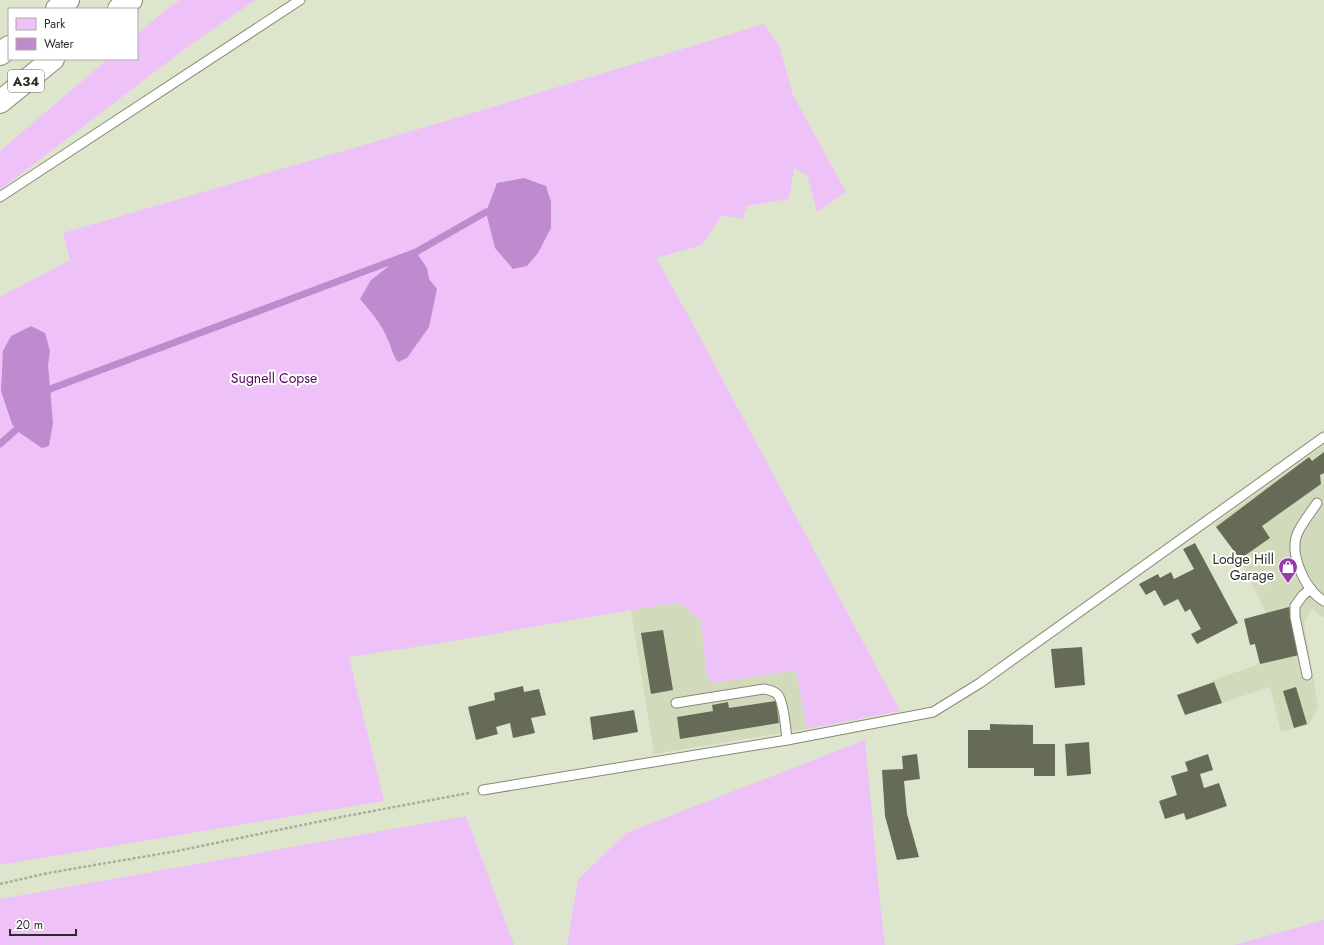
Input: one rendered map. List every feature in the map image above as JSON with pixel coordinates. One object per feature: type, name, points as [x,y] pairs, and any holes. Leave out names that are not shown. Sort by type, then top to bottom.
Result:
[{"type":"highway","points":[[58,8],[68,0]]},
{"type":"highway","points":[[120,8],[131,0]]},
{"type":"highway","name":"A34","points":[[0,54],[8,48]]},
{"type":"highway","name":"A34","points":[[0,102],[52,60]]},
{"type":"lane","points":[[0,197],[300,0]]},
{"type":"lane","points":[[483,790],[787,740],[933,712],[980,682],[1324,437]]},
{"type":"lane","points":[[1317,503],[1298,533],[1296,557],[1302,576],[1317,597],[1324,601]]},
{"type":"lane","points":[[1307,675],[1295,617],[1295,606],[1303,595],[1311,589]]},
{"type":"lane","points":[[676,703],[764,689],[772,690],[778,695],[781,703],[787,740]]},
{"type":"path","points":[[0,884],[48,873],[177,851],[341,817],[483,790]]},
{"type":"shaded area","name":"Lodge Hill Garage","points":[[1324,445],[1324,618],[1312,609],[1304,622],[1318,707],[1309,725],[1281,732],[1270,687],[1222,703],[1213,680],[1260,664],[1255,644],[1250,645],[1244,619],[1266,613],[1240,559],[1214,524]]},
{"type":"shaded area","points":[[679,603],[701,620],[707,676],[713,683],[796,670],[807,729],[654,754],[631,610]]},
{"type":"green space","points":[[180,0],[255,0],[190,45],[0,190],[0,151],[107,60],[138,60],[138,33]]},
{"type":"green space","name":"Sugnell Copse","points":[[764,24],[779,45],[793,95],[846,192],[817,212],[807,175],[794,168],[789,199],[747,206],[743,219],[722,215],[702,245],[656,258],[900,711],[807,729],[796,670],[713,683],[707,676],[701,620],[679,603],[349,657],[384,801],[0,865],[0,297],[70,260],[63,233],[473,113]]},
{"type":"green space","points":[[865,740],[885,945],[567,945],[578,880],[626,833]]},
{"type":"green space","points":[[466,816],[514,945],[0,945],[0,899]]},
{"type":"green space","points":[[1324,920],[1324,945],[1234,945]]},
{"type":"water","points":[[524,178],[546,186],[551,202],[551,228],[538,253],[527,266],[513,269],[495,248],[486,212],[497,183]]},
{"type":"water","points":[[416,252],[427,268],[429,279],[437,289],[429,327],[407,358],[398,362],[393,354],[383,329],[360,299],[371,280],[402,256]]},
{"type":"water","points":[[31,326],[45,333],[50,351],[48,365],[53,423],[49,446],[42,448],[20,433],[12,424],[1,391],[3,351],[11,336]]},
{"type":"building","points":[[1324,452],[1324,473],[1320,475],[1321,484],[1262,526],[1270,538],[1240,559],[1216,527],[1309,457],[1312,461]]},
{"type":"building","points":[[1195,543],[1238,623],[1197,644],[1191,634],[1201,629],[1190,609],[1185,612],[1178,599],[1164,606],[1155,590],[1146,595],[1139,584],[1158,574],[1160,578],[1171,572],[1174,579],[1194,569],[1183,549]]},
{"type":"building","points":[[1289,607],[1299,655],[1260,664],[1255,644],[1250,645],[1244,619]]},
{"type":"building","points":[[663,630],[673,690],[651,694],[641,633]]},
{"type":"building","points":[[1082,647],[1085,685],[1055,688],[1051,649]]},
{"type":"building","points":[[1214,682],[1222,703],[1185,715],[1177,695]]},
{"type":"building","points":[[523,686],[524,692],[539,689],[546,715],[531,718],[535,733],[513,738],[510,723],[496,727],[498,734],[476,740],[468,707],[495,700],[494,693]]},
{"type":"building","points":[[1296,687],[1307,724],[1294,728],[1283,691]]},
{"type":"building","points":[[776,701],[779,723],[680,739],[677,717],[713,711],[712,705],[728,702],[729,708]]},
{"type":"building","points":[[634,710],[638,732],[593,740],[590,717]]},
{"type":"building","points":[[990,724],[1033,725],[1033,744],[1055,744],[1055,776],[1034,776],[1034,768],[968,768],[968,730],[990,730]]},
{"type":"building","points":[[1089,742],[1091,774],[1067,776],[1065,744]]},
{"type":"building","points":[[917,754],[920,779],[904,781],[907,814],[919,857],[897,860],[885,816],[882,770],[903,769],[902,756]]},
{"type":"building","points":[[1208,754],[1213,770],[1200,774],[1204,788],[1219,783],[1227,806],[1186,820],[1184,813],[1165,819],[1159,801],[1177,795],[1171,776],[1188,771],[1185,762]]},
{"type":"waterway","points":[[44,396],[50,389],[416,252],[486,212]]},
{"type":"waterway","points":[[0,444],[23,422]]},
{"type":"place","name":"Lodge Hill Garage","points":[[1288,584]]}]
